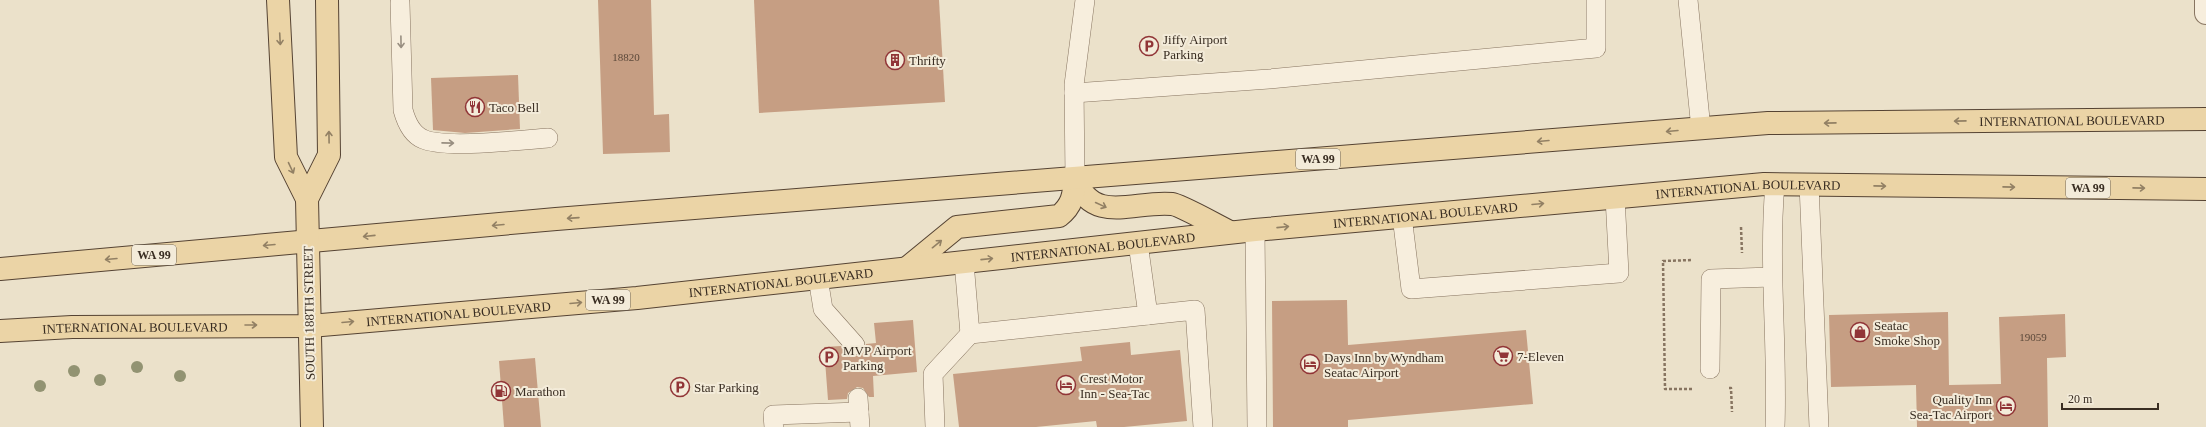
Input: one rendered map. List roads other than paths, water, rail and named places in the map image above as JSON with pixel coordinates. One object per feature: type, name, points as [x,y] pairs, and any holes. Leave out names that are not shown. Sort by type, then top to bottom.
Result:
[{"type":"main road","name":"SOUTH 188TH STREET","points":[[278,0],[286,157],[307,199],[312,427]]},
{"type":"main road","name":"SOUTH 188TH STREET","points":[[307,199],[329,155],[327,0]]},
{"type":"main road","name":"INTERNATIONAL BOULEVARD","points":[[0,269],[550,220],[1768,123],[2206,119]]},
{"type":"main road","points":[[1075,179],[1079,189],[1087,197],[1109,209],[1173,204],[1230,232]]},
{"type":"main road","points":[[907,268],[957,227],[1058,216],[1070,204],[1074,194],[1075,179]]},
{"type":"main road","name":"INTERNATIONAL BOULEVARD","points":[[0,331],[72,327],[310,326],[637,298],[1230,232],[1775,184],[2206,189]]},
{"type":"street","points":[[2206,0],[2206,13]]},
{"type":"lane","points":[[1075,179],[1074,93],[1085,0]]},
{"type":"lane","points":[[1074,93],[1269,79],[1596,48],[1596,0]]},
{"type":"lane","points":[[1688,0],[1701,129]]},
{"type":"lane","points":[[400,3],[403,110],[407,122],[414,132],[422,139],[447,144],[548,138]]},
{"type":"lane","points":[[1775,184],[1772,225],[1772,277],[1776,394],[1775,427]]},
{"type":"lane","points":[[1809,184],[1819,427]]},
{"type":"lane","points":[[1402,216],[1411,289],[1619,273],[1615,197]]},
{"type":"lane","points":[[1255,230],[1257,427]]},
{"type":"lane","points":[[1138,243],[1148,315]]},
{"type":"lane","points":[[964,262],[970,334]]},
{"type":"lane","points":[[1710,369],[1711,279],[1772,277]]},
{"type":"lane","points":[[818,278],[823,309],[855,345]]},
{"type":"lane","points":[[935,427],[933,374],[970,334],[1195,310],[1203,427]]},
{"type":"lane","points":[[774,427],[773,415],[859,412]]},
{"type":"place","name":"Jiffy Airport Parking","points":[[1149,46]]},
{"type":"place","name":"Thrifty","points":[[895,60]]},
{"type":"place","name":"Taco Bell","points":[[475,107]]},
{"type":"place","name":"Seatac Smoke Shop","points":[[1860,332]]},
{"type":"place","name":"7-Eleven","points":[[1503,356]]},
{"type":"place","name":"MVP Airport Parking","points":[[829,357]]},
{"type":"place","name":"Days Inn by Wyndham Seatac Airport","points":[[1310,364]]},
{"type":"place","name":"Crest Motor Inn - Sea-Tac","points":[[1066,385]]},
{"type":"place","name":"Star Parking","points":[[680,387]]},
{"type":"place","name":"Marathon","points":[[501,391]]},
{"type":"place","name":"Quality Inn Sea-Tac Airport","points":[[2006,406]]}]
